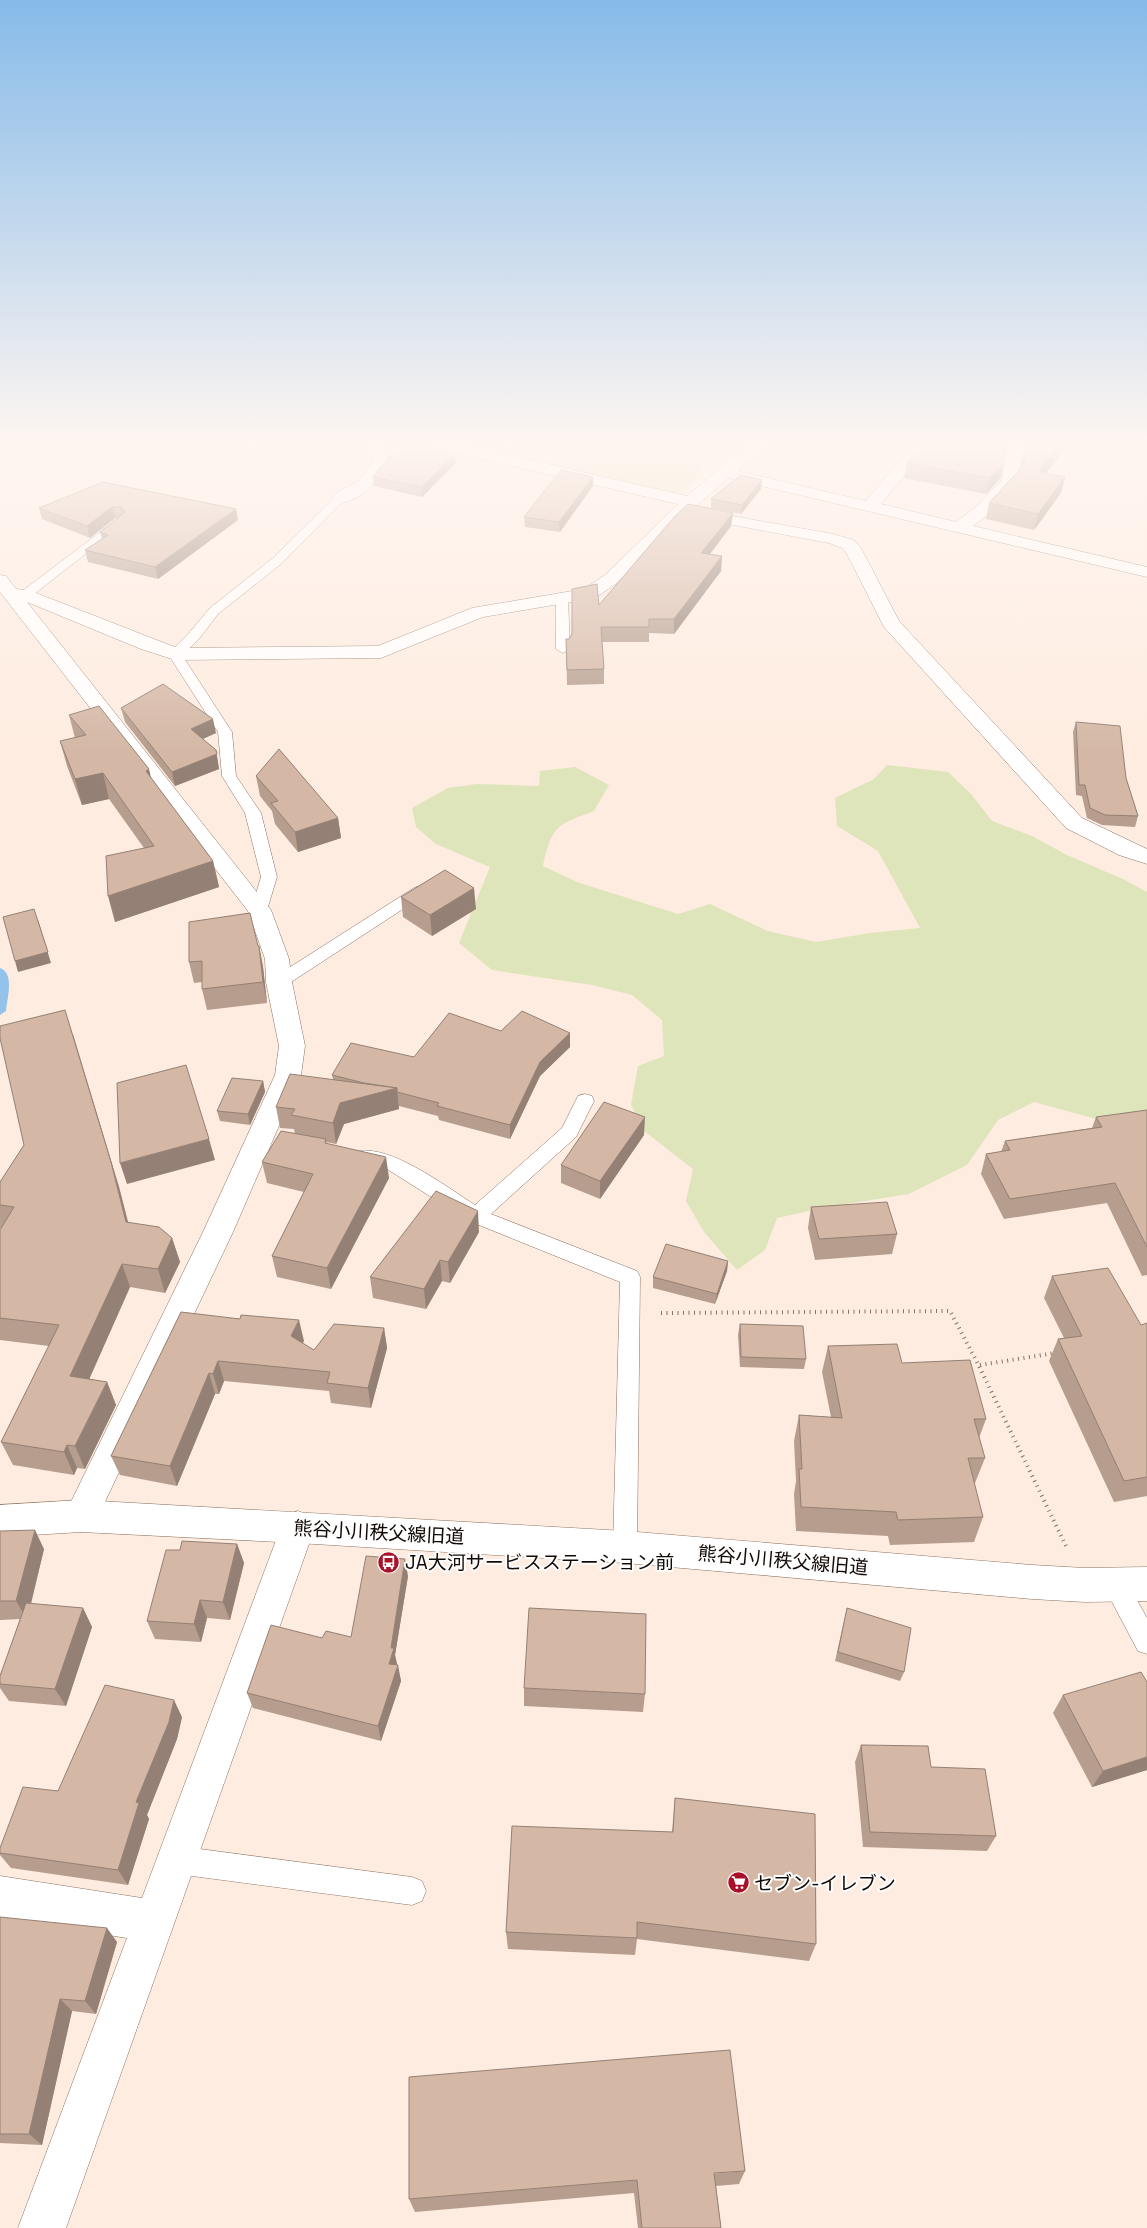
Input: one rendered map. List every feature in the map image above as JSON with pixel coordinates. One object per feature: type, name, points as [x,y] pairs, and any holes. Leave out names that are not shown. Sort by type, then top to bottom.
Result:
[{"type":"street","points":[[9,591],[175,654],[381,652],[479,612],[589,594],[611,579],[646,545]]},
{"type":"street","points":[[849,545],[855,552],[891,622],[1074,823],[1127,850],[1147,857]]},
{"type":"street","points":[[1028,545],[1147,572]]},
{"type":"street","points":[[9,591],[259,910],[277,960],[279,982],[292,1046],[288,1075],[270,1141],[218,1232],[81,1516]]},
{"type":"street","name":"熊谷小川秩父線旧道","points":[[0,1521],[81,1516],[298,1527],[625,1547],[1012,1580],[1116,1584]]},
{"type":"street","points":[[42,2228],[298,1527]]},
{"type":"street","points":[[0,1897],[154,1921]]},
{"type":"lane","points":[[9,591],[83,545]]},
{"type":"lane","points":[[259,910],[269,877],[253,813],[229,776],[225,732],[175,654],[194,636],[214,611],[277,561],[293,545]]},
{"type":"lane","points":[[562,599],[563,648]]},
{"type":"lane","points":[[279,982],[420,891]]},
{"type":"lane","points":[[476,1216],[569,1132],[585,1101]]},
{"type":"lane","points":[[346,1154],[392,1163],[476,1216],[630,1277],[625,1547]]},
{"type":"lane","points":[[1116,1584],[1147,1642]]},
{"type":"lane","points":[[177,1860],[412,1890]]},
{"type":"path","points":[[630,1313],[950,1311],[979,1366],[1116,1584]]},
{"type":"path","points":[[979,1366],[1058,1353]]},
{"type":"green space","points":[[887,765],[948,772],[972,795],[992,821],[1032,836],[1067,855],[1125,880],[1147,892],[1147,1114],[1100,1120],[1034,1102],[998,1120],[967,1165],[909,1194],[827,1207],[777,1218],[765,1250],[737,1270],[704,1232],[686,1201],[693,1169],[644,1131],[631,1105],[638,1066],[664,1056],[662,1020],[632,995],[592,985],[492,970],[459,943],[490,867],[436,844],[416,827],[412,808],[448,788],[477,784],[539,786],[540,771],[575,767],[609,785],[594,811],[564,824],[553,835],[549,842],[543,866],[577,882],[678,914],[710,904],[768,931],[816,942],[870,933],[920,928],[878,851],[837,826],[835,798],[874,779]]},
{"type":"building","points":[[93,545],[186,545],[155,567],[85,550]]},
{"type":"building","points":[[650,545],[707,545],[701,553],[722,556],[674,619],[649,619],[649,627],[601,627],[604,669],[567,670],[566,639],[569,639],[572,634],[572,589],[597,584],[599,605]]},
{"type":"building","points":[[163,684],[213,719],[191,729],[216,750],[217,754],[172,772],[121,708]]},
{"type":"building","points":[[99,706],[149,769],[146,771],[213,861],[108,896],[106,856],[154,846],[103,773],[75,779],[60,741],[86,735],[69,715]]},
{"type":"building","points":[[1076,722],[1120,726],[1126,778],[1138,816],[1105,815],[1090,808],[1085,785],[1079,785]]},
{"type":"building","points":[[279,749],[338,818],[295,832],[271,803],[278,801],[256,776]]},
{"type":"building","points":[[445,870],[474,888],[430,915],[401,897]]},
{"type":"building","points":[[34,909],[48,952],[15,961],[3,917]]},
{"type":"building","points":[[250,913],[259,946],[263,982],[202,989],[202,961],[189,962],[189,922]]},
{"type":"building","points":[[65,1010],[111,1162],[126,1222],[159,1227],[172,1238],[158,1269],[122,1264],[70,1376],[107,1382],[75,1446],[67,1445],[64,1452],[1,1442],[59,1325],[0,1318],[0,1230],[14,1207],[0,1205],[0,1182],[24,1145],[0,1038],[0,1026]]},
{"type":"building","points":[[522,1011],[570,1033],[540,1062],[510,1125],[437,1106],[439,1103],[397,1092],[397,1088],[364,1083],[332,1075],[351,1043],[414,1057],[449,1013],[501,1031]]},
{"type":"building","points":[[186,1065],[209,1139],[120,1163],[117,1083]]},
{"type":"building","points":[[290,1074],[397,1088],[340,1103],[333,1123],[291,1115],[295,1109],[276,1107]]},
{"type":"building","points":[[232,1078],[263,1081],[248,1114],[217,1111]]},
{"type":"building","points":[[604,1102],[645,1117],[600,1181],[561,1165]]},
{"type":"building","points":[[1147,1110],[1147,1247],[1115,1183],[1010,1199],[986,1154],[1010,1150],[1005,1141],[1102,1127],[1096,1117]]},
{"type":"building","points":[[281,1131],[326,1139],[325,1143],[386,1157],[327,1268],[272,1256],[313,1174],[262,1162]]},
{"type":"building","points":[[436,1191],[478,1211],[448,1262],[440,1260],[424,1289],[370,1277]]},
{"type":"building","points":[[887,1202],[897,1234],[819,1239],[811,1207]]},
{"type":"building","points":[[666,1244],[728,1261],[717,1294],[653,1277]]},
{"type":"building","points":[[1108,1268],[1141,1325],[1147,1323],[1147,1477],[1124,1481],[1058,1339],[1082,1336],[1052,1276]]},
{"type":"building","points":[[181,1312],[240,1319],[241,1315],[299,1320],[291,1336],[314,1350],[334,1324],[384,1328],[368,1388],[327,1383],[330,1372],[218,1361],[213,1374],[209,1373],[170,1466],[111,1456]]},
{"type":"building","points":[[740,1324],[803,1326],[806,1359],[741,1357]]},
{"type":"building","points":[[897,1344],[902,1363],[970,1360],[986,1419],[974,1419],[985,1458],[968,1458],[983,1517],[898,1520],[896,1512],[801,1507],[799,1469],[802,1469],[799,1415],[842,1418],[828,1346]]},
{"type":"building","points":[[35,1530],[16,1601],[0,1601],[0,1531]]},
{"type":"building","points":[[182,1541],[237,1544],[223,1602],[200,1600],[194,1624],[147,1621],[166,1550],[180,1550]]},
{"type":"building","points":[[366,1556],[405,1559],[391,1648],[394,1648],[389,1664],[398,1665],[378,1726],[247,1693],[271,1625],[322,1638],[326,1631],[351,1637]]},
{"type":"building","points":[[26,1603],[83,1608],[55,1689],[0,1684],[0,1676]]},
{"type":"building","points":[[529,1608],[646,1614],[645,1694],[524,1688]]},
{"type":"building","points":[[847,1608],[911,1628],[904,1672],[838,1652]]},
{"type":"building","points":[[1141,1672],[1147,1682],[1147,1757],[1103,1771],[1063,1695]]},
{"type":"building","points":[[105,1685],[174,1700],[169,1722],[136,1802],[139,1803],[118,1870],[0,1853],[0,1848],[23,1787],[58,1791]]},
{"type":"building","points":[[861,1745],[928,1746],[931,1767],[985,1769],[996,1836],[870,1832]]},
{"type":"building","points":[[675,1798],[815,1814],[816,1944],[637,1922],[637,1938],[506,1932],[512,1826],[673,1832]]},
{"type":"building","points":[[0,1917],[107,1928],[85,2001],[60,1999],[29,2134],[0,2134]]},
{"type":"building","points":[[730,2050],[745,2171],[714,2173],[721,2228],[642,2228],[637,2180],[409,2199],[409,2077]]},
{"type":"waterway","points":[[0,972],[3,976],[0,1011]]},
{"type":"place","name":"JA大河サービスステーション前","points":[[389,1562]]},
{"type":"place","name":"セブン-イレブン","points":[[738,1883]]}]
